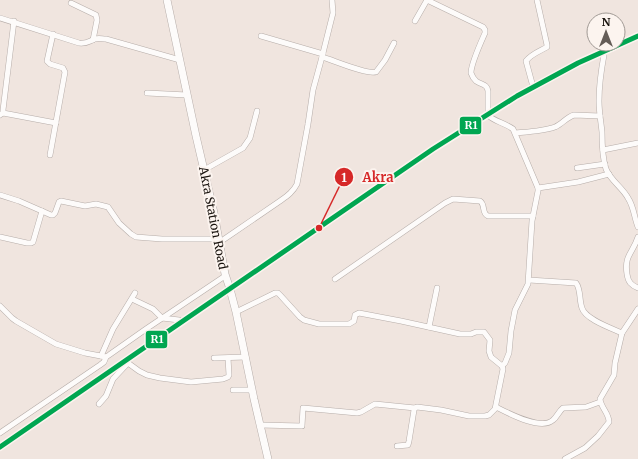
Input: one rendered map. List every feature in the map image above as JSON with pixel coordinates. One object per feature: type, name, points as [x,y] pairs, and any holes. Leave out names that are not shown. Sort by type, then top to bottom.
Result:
[{"type":"main road","name":"Akra Station Road","points":[[167,0],[214,213],[225,276],[236,312],[268,459]]},
{"type":"street","points":[[0,195],[19,201],[51,215],[55,213],[59,202],[61,201],[85,206],[96,204],[108,207],[118,223],[136,237],[219,241],[280,201],[295,188],[297,184],[313,90],[323,55],[332,13],[332,0]]},
{"type":"street","points":[[260,425],[302,426],[303,408],[357,413],[375,404],[417,407],[441,410],[468,416],[480,416],[489,415],[496,407],[503,369],[502,366],[505,363],[509,353],[515,310],[529,280],[533,216],[538,188],[516,133],[507,125],[491,119],[488,115],[487,87],[476,81],[471,74],[472,66],[485,33],[483,27],[427,0],[415,21]]},
{"type":"street","points":[[532,83],[526,61],[547,47],[537,0]]},
{"type":"street","points":[[71,4],[96,15],[97,20],[93,40]]},
{"type":"street","points":[[0,18],[83,43],[96,39],[106,39],[180,60]]},
{"type":"street","points":[[14,22],[1,114],[56,123]]},
{"type":"street","points":[[50,155],[65,72],[63,68],[50,64],[47,61],[53,34]]},
{"type":"street","points":[[261,36],[323,55],[366,72],[374,73],[385,60],[394,43]]},
{"type":"street","points":[[604,55],[599,101],[605,164],[614,182],[622,188],[629,198],[638,227]]},
{"type":"street","points":[[147,92],[187,95]]},
{"type":"street","points":[[204,170],[243,148],[250,138],[256,111]]},
{"type":"street","points":[[516,133],[551,128],[574,115],[600,116]]},
{"type":"street","points":[[603,150],[638,142]]},
{"type":"street","points":[[577,168],[605,164]]},
{"type":"street","points":[[538,188],[578,182],[609,174]]},
{"type":"street","points":[[334,279],[445,203],[453,200],[480,201],[483,205],[484,212],[488,216],[533,216]]},
{"type":"street","points":[[0,237],[31,243],[33,242],[42,211]]},
{"type":"street","points":[[638,237],[626,262],[626,266],[629,282],[638,288]]},
{"type":"street","points":[[0,306],[16,321],[56,344],[85,354],[103,356],[109,355],[225,276]]},
{"type":"street","points":[[529,280],[576,283],[584,312],[591,319],[622,333]]},
{"type":"street","points":[[429,327],[437,288]]},
{"type":"street","points":[[0,433],[104,362],[103,356],[113,329],[135,293]]},
{"type":"street","points":[[236,312],[275,293],[278,293],[300,317],[304,320],[319,324],[349,324],[354,321],[356,315],[359,313],[460,334],[484,332],[490,340],[489,351],[491,357],[502,366]]},
{"type":"street","points":[[132,299],[153,309],[162,318],[179,320]]},
{"type":"street","points":[[565,459],[585,448],[598,436],[609,422],[609,416],[600,402],[601,397],[614,375],[622,333],[638,309]]},
{"type":"street","points":[[214,358],[246,357]]},
{"type":"street","points":[[99,404],[106,396],[113,379],[128,363],[147,375],[191,382],[223,379],[228,377],[228,358]]},
{"type":"street","points":[[233,390],[252,390]]},
{"type":"street","points":[[496,407],[522,419],[545,424],[554,420],[563,408],[586,407],[600,402]]},
{"type":"street","points":[[397,446],[408,445],[410,441],[415,408]]},
{"type":"transit line","name":"R1","points":[[0,447],[433,149],[517,96],[578,63],[638,36]]},
{"type":"place","name":"Akra","points":[[319,228]]}]
